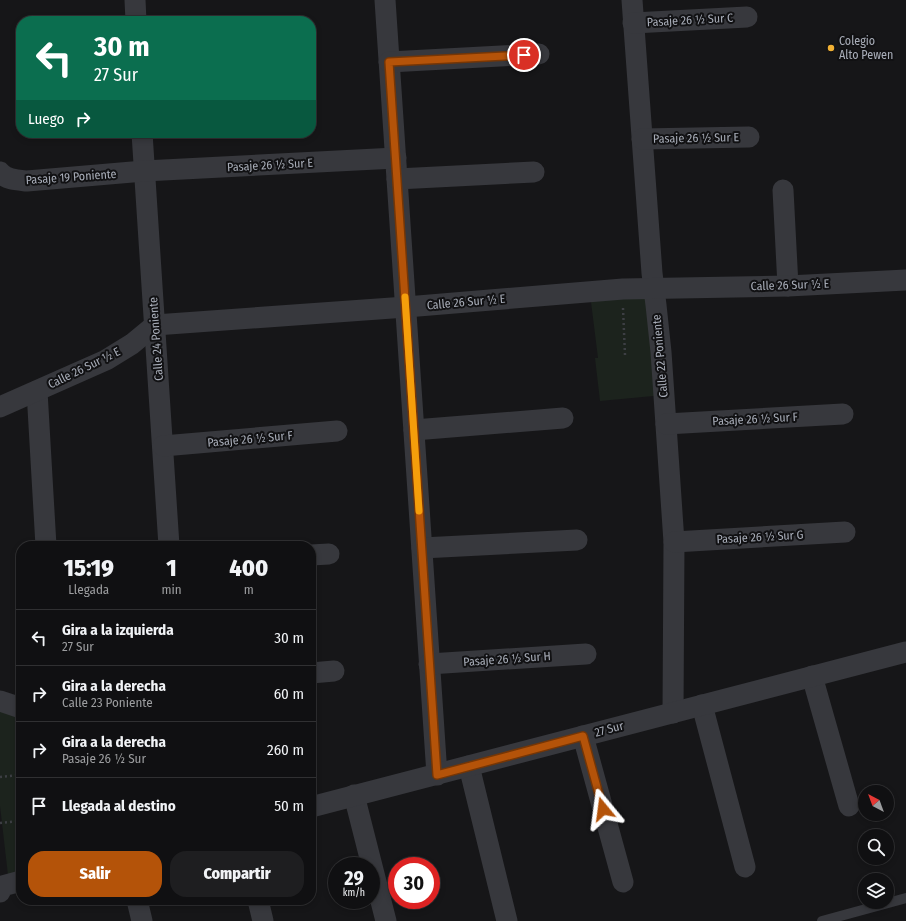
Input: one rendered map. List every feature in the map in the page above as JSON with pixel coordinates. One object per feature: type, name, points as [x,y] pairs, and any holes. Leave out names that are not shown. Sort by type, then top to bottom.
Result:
[{"type":"street","points":[[135,0],[136,16]]},
{"type":"street","points":[[385,0],[437,775]]},
{"type":"street","name":"Calle 22 Poniente","points":[[632,0],[654,287],[661,352],[674,542],[673,713]]},
{"type":"street","name":"Pasaje 26 ½ Sur C","points":[[633,23],[747,17]]},
{"type":"street","points":[[389,62],[539,54]]},
{"type":"street","name":"Pasaje 26 ½ Sur E","points":[[642,139],[749,137]]},
{"type":"street","name":"Calle 24 Poniente","points":[[142,138],[169,541]]},
{"type":"street","name":"Pasaje 26 ½ Sur E","points":[[144,171],[396,158]]},
{"type":"street","name":"Pasaje 19 Poniente","points":[[0,172],[3,176],[8,178],[27,181],[144,171]]},
{"type":"street","points":[[397,179],[534,172]]},
{"type":"street","points":[[784,190],[788,286]]},
{"type":"street","name":"Calle 26 Sur ½ E","points":[[0,407],[106,360],[132,344],[155,325],[654,287],[788,286],[906,280]]},
{"type":"street","points":[[37,391],[46,541]]},
{"type":"street","name":"Pasaje 26 ½ Sur F","points":[[666,424],[843,414]]},
{"type":"street","points":[[414,430],[563,418]]},
{"type":"street","name":"Pasaje 26 ½ Sur F","points":[[163,446],[337,431]]},
{"type":"street","name":"Pasaje 26 ½ Sur G","points":[[674,542],[845,532]]},
{"type":"street","points":[[422,548],[577,540]]},
{"type":"street","name":"27 Sur","points":[[316,805],[437,775],[906,652]]},
{"type":"street","name":"Pasaje 26 ½ Sur H","points":[[429,664],[586,654]]},
{"type":"street","points":[[316,673],[334,671]]},
{"type":"street","points":[[812,676],[849,806]]},
{"type":"street","points":[[0,701],[16,706]]},
{"type":"street","points":[[702,705],[745,867]]},
{"type":"street","points":[[583,736],[623,882]]},
{"type":"street","points":[[469,766],[507,921]]},
{"type":"street","points":[[354,795],[386,921]]},
{"type":"street","points":[[138,905],[142,921]]},
{"type":"street","points":[[259,905],[263,921]]},
{"type":"lane","points":[[822,921],[906,898]]},
{"type":"path","points":[[623,289],[625,355]]},
{"type":"path","points":[[0,777],[16,775]]},
{"type":"path","points":[[0,823],[16,821]]},
{"type":"shaded area","points":[[651,289],[664,395],[600,401],[595,358],[598,358],[590,294]]},
{"type":"shaded area","points":[[0,701],[16,706],[16,873],[8,875],[0,806]]},
{"type":"slow traffic","points":[[405,297],[419,511]]},
{"type":"place","name":"Colegio Alto Pewen","points":[[831,48]]},
{"type":"route","points":[[524,55],[389,62],[437,775],[583,736],[603,809]]}]
